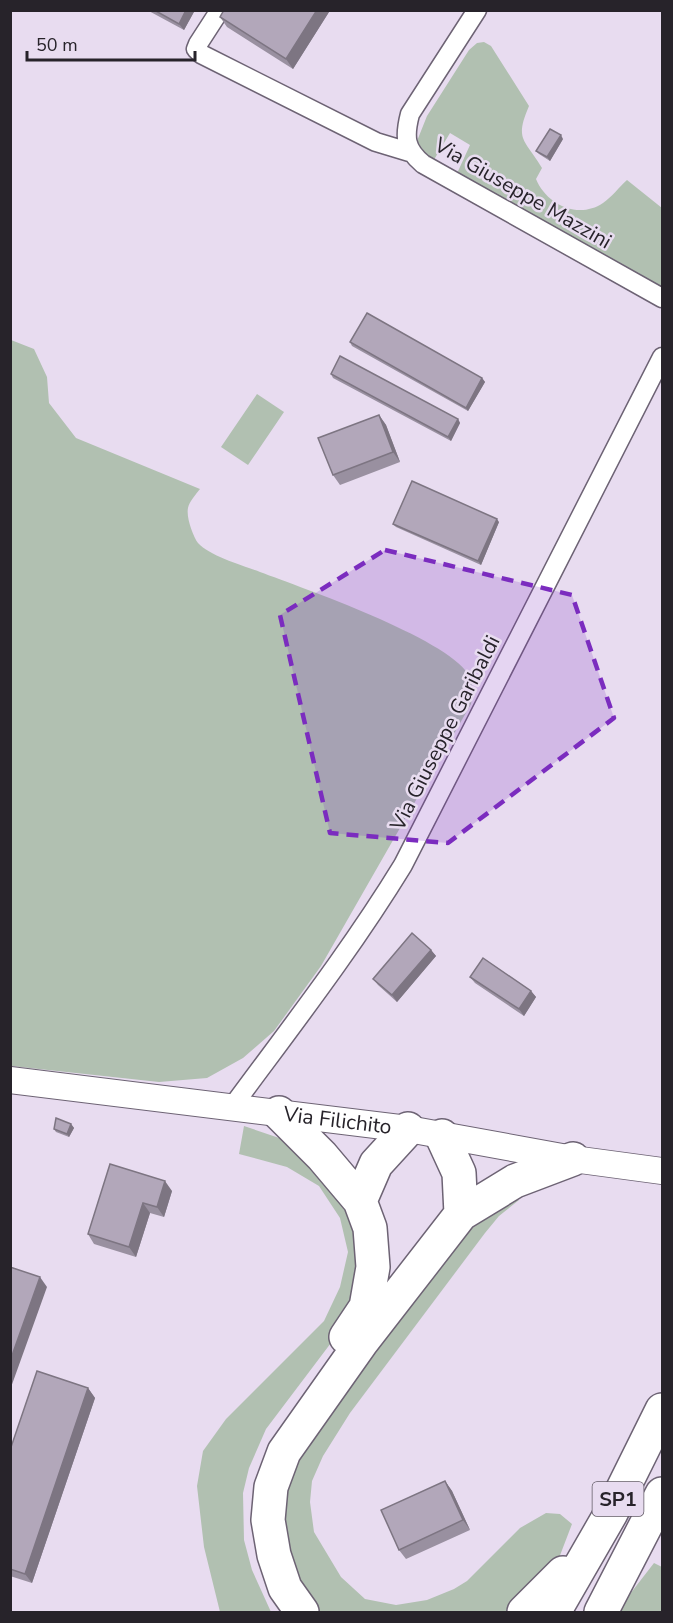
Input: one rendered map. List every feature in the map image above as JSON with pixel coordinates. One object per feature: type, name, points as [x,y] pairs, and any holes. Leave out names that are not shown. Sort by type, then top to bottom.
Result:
[{"type":"highway","points":[[279,1113],[322,1156],[360,1201],[370,1228],[373,1267],[366,1307],[334,1356],[273,1436],[257,1477],[252,1519],[257,1560],[282,1612]]},
{"type":"highway","points":[[360,1201],[376,1164],[408,1128]]},
{"type":"highway","points":[[442,1136],[459,1173],[461,1214]]},
{"type":"highway","points":[[302,1612],[285,1588],[274,1555],[268,1520],[271,1487],[284,1452],[361,1343],[461,1214],[515,1181],[573,1159]]},
{"type":"highway","name":"SP1","points":[[565,1588],[611,1513],[663,1410]]},
{"type":"highway","name":"SP1","points":[[602,1610],[663,1494]]},
{"type":"highway","points":[[524,1612],[565,1588]]},
{"type":"street","points":[[220,10],[198,44],[196,49],[201,54],[376,142],[409,152]]},
{"type":"street","name":"Via Giuseppe Mazzini","points":[[477,10],[410,114],[406,131],[409,152],[423,164],[663,298]]},
{"type":"street","name":"Via Giuseppe Garibaldi","points":[[232,1107],[330,977],[403,865],[663,357]]},
{"type":"street","name":"Via Filichito","points":[[10,1080],[408,1128],[573,1159],[663,1171]]},
{"type":"highlighted area","points":[[385,550],[572,595],[614,718],[448,843],[330,833],[280,615]]},
{"type":"green space","points":[[484,42],[491,46],[529,106],[522,133],[526,145],[542,168],[536,179],[547,196],[564,207],[583,210],[593,208],[603,203],[627,180],[662,208],[662,295],[454,180],[470,145],[450,133],[432,163],[415,146],[427,116],[469,50],[477,43]]},
{"type":"green space","points":[[11,340],[34,349],[47,377],[49,403],[76,438],[200,489],[190,503],[188,512],[194,536],[203,548],[404,630],[455,660],[468,674],[471,681],[473,692],[471,704],[321,966],[274,1031],[243,1058],[207,1078],[159,1082],[11,1066]]},
{"type":"green space","points":[[257,394],[284,412],[248,465],[221,447]]},
{"type":"green space","points":[[244,1126],[291,1142],[347,1195],[363,1276],[340,1331],[266,1429],[249,1468],[243,1493],[244,1540],[252,1570],[271,1612],[220,1612],[204,1547],[197,1486],[203,1451],[226,1419],[324,1321],[340,1287],[348,1252],[340,1218],[319,1186],[287,1167],[239,1154]]},
{"type":"green space","points":[[514,1199],[519,1200],[499,1216],[485,1233],[350,1413],[323,1456],[312,1481],[310,1502],[314,1532],[341,1577],[365,1599],[396,1605],[427,1600],[454,1589],[467,1581],[520,1528],[546,1513],[560,1514],[572,1524],[559,1558],[512,1612],[319,1612],[293,1580],[278,1522],[293,1452],[469,1222]]},
{"type":"green space","points":[[654,1563],[662,1567],[662,1612],[616,1612]]},
{"type":"building","points":[[154,10],[186,10],[179,24]]},
{"type":"building","points":[[224,10],[317,10],[286,59],[220,17]]},
{"type":"building","points":[[550,129],[561,135],[547,157],[536,151]]},
{"type":"building","points":[[367,313],[482,378],[466,408],[350,342]]},
{"type":"building","points":[[340,356],[458,419],[448,437],[331,374]]},
{"type":"building","points":[[379,415],[393,452],[333,475],[318,438]]},
{"type":"building","points":[[412,481],[497,519],[478,561],[393,524]]},
{"type":"building","points":[[412,933],[431,950],[392,995],[373,979]]},
{"type":"building","points":[[483,958],[531,991],[519,1009],[470,977]]},
{"type":"building","points":[[56,1118],[71,1124],[67,1134],[54,1129]]},
{"type":"building","points":[[110,1164],[165,1181],[157,1207],[143,1203],[129,1247],[88,1234]]},
{"type":"building","points":[[10,1267],[40,1277],[10,1361]]},
{"type":"building","points":[[37,1371],[88,1388],[25,1574],[10,1569],[10,1450]]},
{"type":"building","points":[[445,1481],[463,1520],[399,1550],[381,1510]]}]
